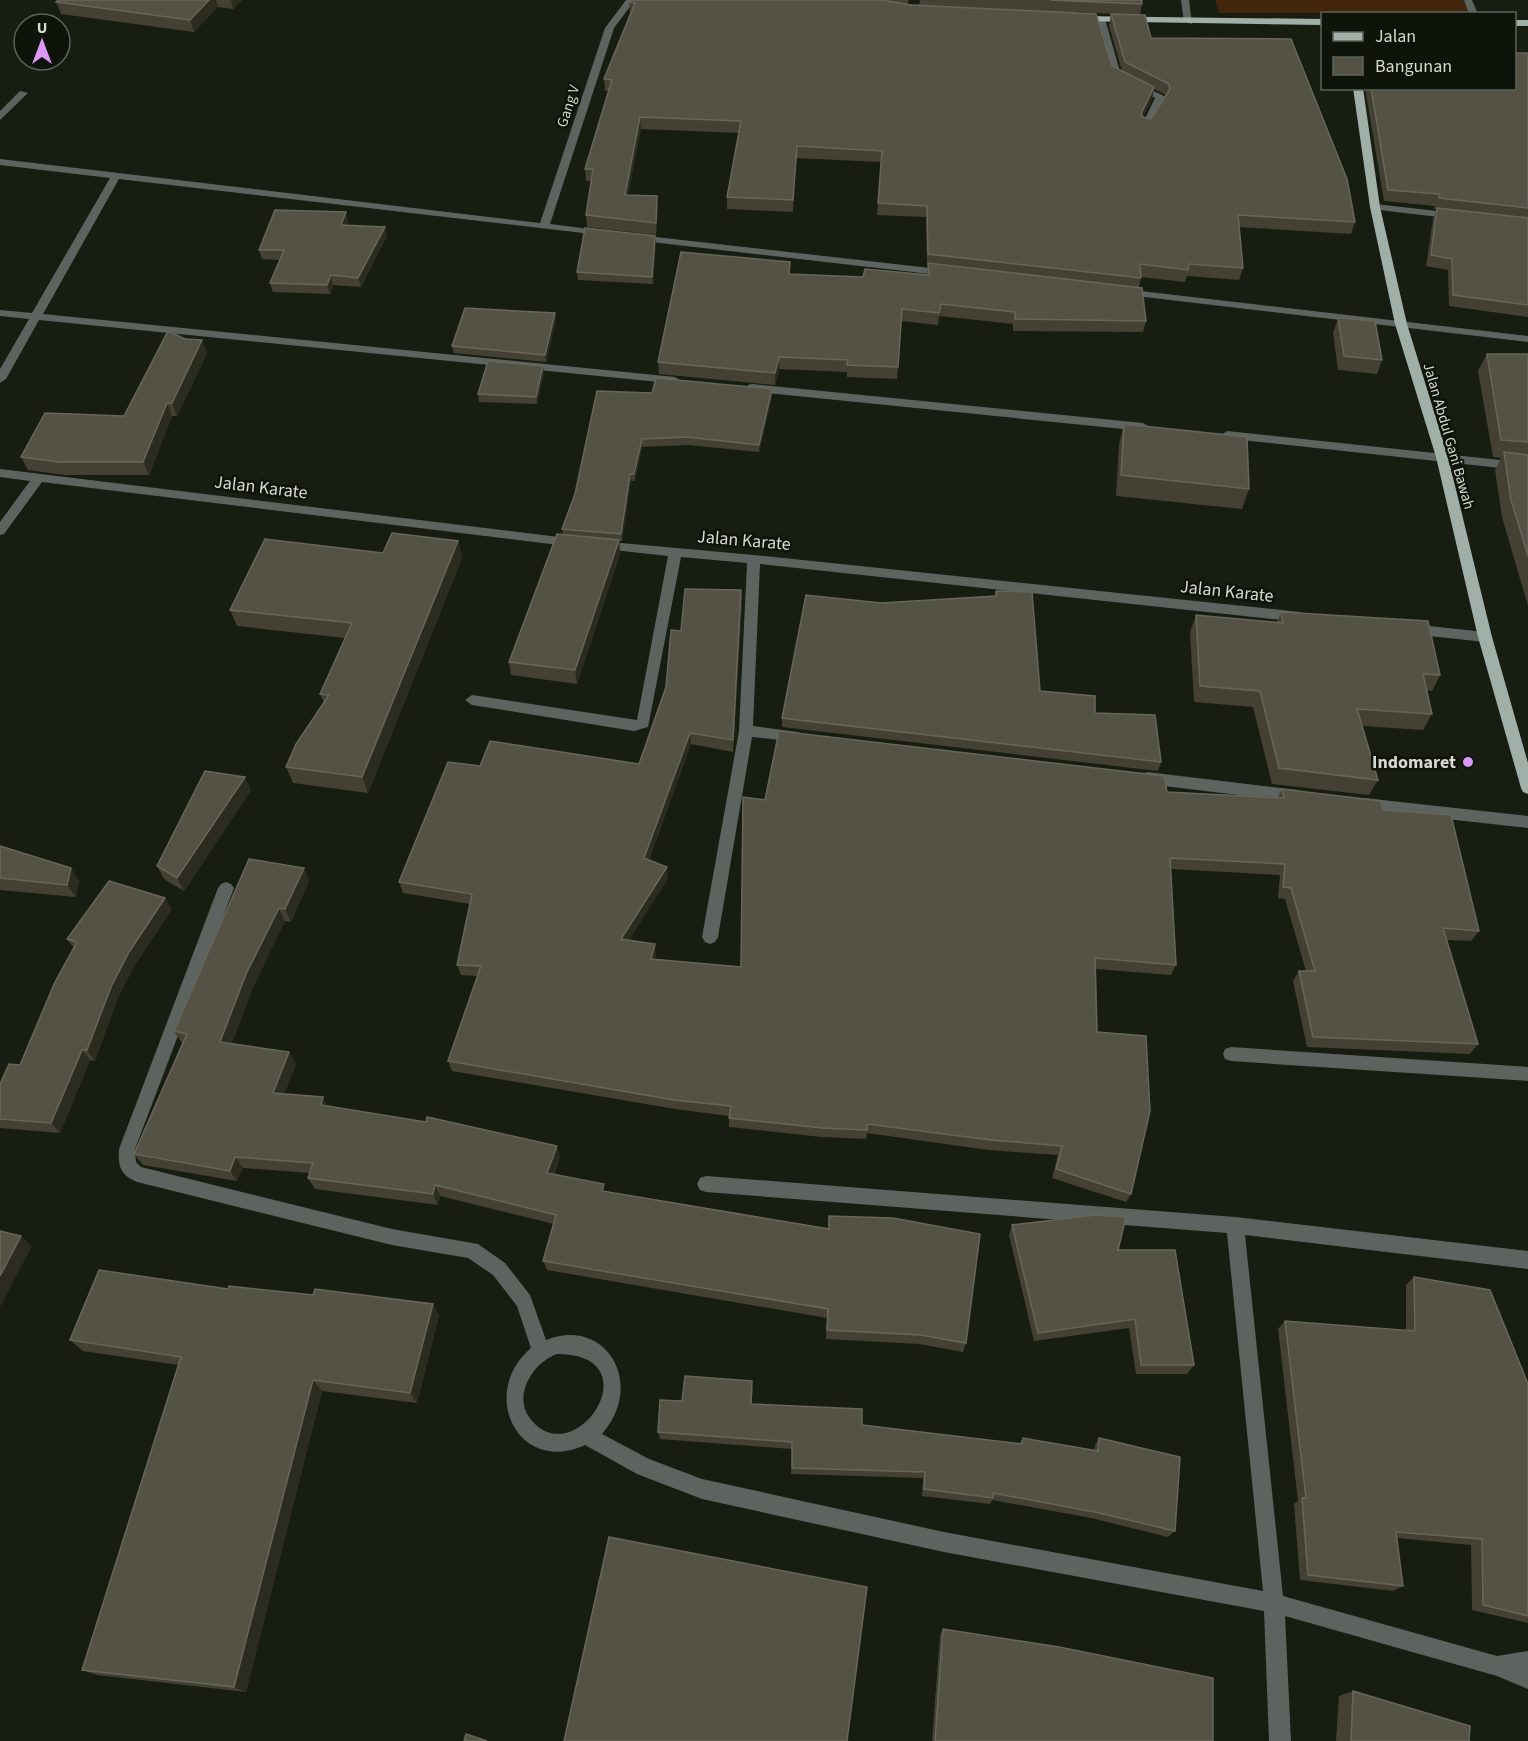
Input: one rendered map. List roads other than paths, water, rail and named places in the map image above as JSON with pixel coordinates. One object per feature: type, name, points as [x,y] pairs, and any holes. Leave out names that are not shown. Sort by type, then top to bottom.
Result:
[{"type":"main road","points":[[1068,18],[1189,22],[1321,22]]},
{"type":"main road","name":"Jalan Abdul Gani Bawah","points":[[1358,90],[1375,207],[1401,324],[1442,457],[1485,637],[1528,788]]},
{"type":"street","name":"Gang V","points":[[544,227],[610,28],[631,0]]},
{"type":"street","points":[[1185,0],[1189,22]]},
{"type":"street","points":[[1100,19],[1117,77],[1159,96],[1160,100],[1146,127]]},
{"type":"street","points":[[0,117],[23,93]]},
{"type":"street","points":[[0,162],[616,235]]},
{"type":"street","points":[[0,379],[116,176]]},
{"type":"street","points":[[1375,207],[1469,218]]},
{"type":"street","points":[[628,237],[960,274]]},
{"type":"street","points":[[1115,291],[1528,339]]},
{"type":"street","points":[[0,313],[692,382]]},
{"type":"street","points":[[739,387],[1156,428]]},
{"type":"street","points":[[1216,434],[1528,466]]},
{"type":"street","name":"Jalan Karate","points":[[0,473],[550,541],[754,559],[1308,618]]},
{"type":"street","points":[[0,531],[39,478]]},
{"type":"street","points":[[472,700],[634,726],[643,723],[675,552]]},
{"type":"street","points":[[710,937],[746,731],[754,559]]},
{"type":"street","points":[[1391,627],[1485,637]]},
{"type":"street","points":[[746,731],[818,740]]},
{"type":"street","points":[[1127,776],[1317,798]]},
{"type":"street","points":[[1353,803],[1528,822]]},
{"type":"street","points":[[226,888],[127,1149],[127,1166],[137,1174],[392,1237],[472,1250],[499,1269],[524,1301],[541,1351]]},
{"type":"street","points":[[1231,1054],[1528,1074]]},
{"type":"street","points":[[706,1184],[1235,1225],[1528,1260]]},
{"type":"street","points":[[1235,1225],[1274,1603],[1280,1741]]},
{"type":"street","points":[[557,1345],[574,1345],[589,1350],[602,1360],[611,1374],[610,1409],[600,1424],[587,1436],[571,1443],[553,1444],[537,1438],[524,1427],[516,1412],[514,1395],[518,1378],[527,1363],[541,1351],[557,1345]]},
{"type":"street","points":[[587,1436],[644,1467],[702,1489],[944,1542],[1274,1603],[1497,1666],[1528,1679]]},
{"type":"street","points":[[1497,1666],[1528,1661]]},
{"type":"place","name":"Indomaret","points":[[1468,762]]}]
